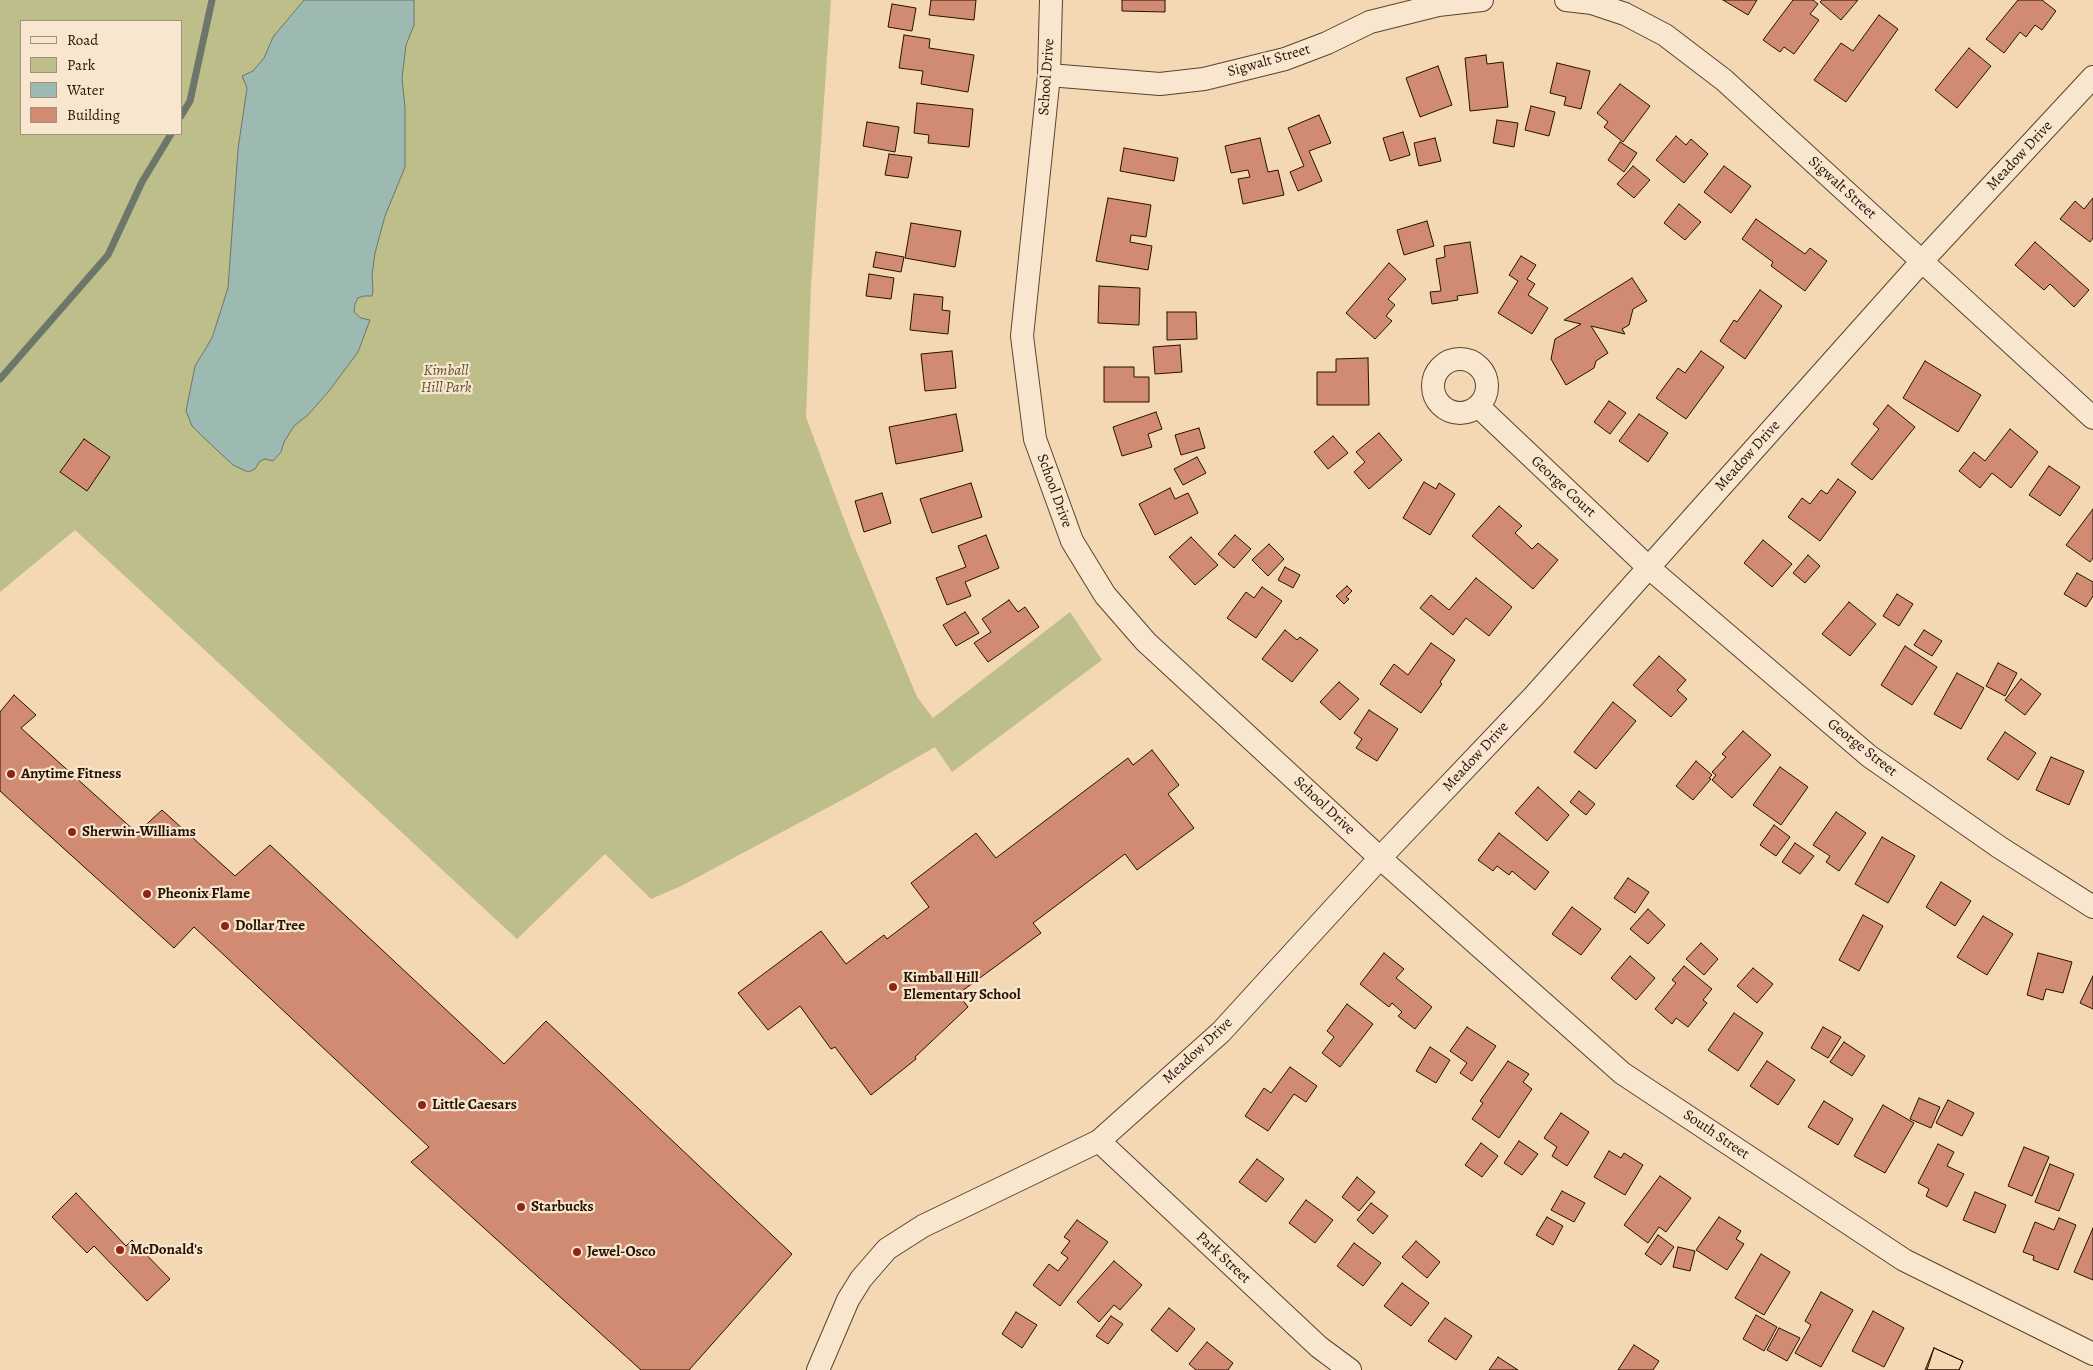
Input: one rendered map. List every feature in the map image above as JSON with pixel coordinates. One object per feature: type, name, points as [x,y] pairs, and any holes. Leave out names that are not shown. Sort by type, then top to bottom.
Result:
[{"type":"street","name":"School Drive","points":[[1051,0],[1049,75],[1021,329],[1035,439],[1072,541],[1105,595],[1146,642],[1380,858]]},
{"type":"street","name":"Sigwalt Street","points":[[1049,75],[1160,84],[1204,79],[1285,59],[1327,43],[1370,22],[1438,2],[1482,0]]},
{"type":"street","name":"Sigwalt Street","points":[[1566,0],[1592,3],[1625,14],[1665,35],[1724,80],[2093,418]]},
{"type":"street","name":"Meadow Drive","points":[[818,1370],[848,1300],[861,1279],[887,1249],[923,1226],[1099,1141],[1221,1032],[1380,858],[1534,696],[1922,260],[2093,77]]},
{"type":"street","name":"George Court","points":[[1478,406],[1648,567]]},
{"type":"street","name":"George Street","points":[[1648,567],[1869,756],[1999,847],[2093,907]]},
{"type":"street","name":"South Street","points":[[1380,858],[1622,1073],[1904,1260],[2093,1354]]},
{"type":"street","name":"Park Street","points":[[1099,1141],[1319,1347],[1350,1370]]},
{"type":"green space","name":"Kimball Hill Park","points":[[0,0],[831,0],[811,286],[806,417],[851,538],[917,697],[933,718],[1070,612],[1102,660],[952,772],[935,747],[855,793],[681,886],[651,899],[605,854],[517,939],[75,530],[0,592]]},
{"type":"water","points":[[304,0],[414,0],[414,25],[406,45],[402,78],[405,108],[405,167],[385,216],[375,253],[372,296],[358,298],[355,304],[354,312],[361,318],[370,320],[358,352],[329,391],[308,415],[294,426],[284,442],[281,452],[273,461],[265,459],[260,461],[255,469],[248,472],[233,465],[202,436],[192,426],[186,411],[195,366],[212,338],[228,288],[238,149],[247,88],[242,76],[253,71],[264,58],[273,37]]},
{"type":"building","points":[[931,0],[976,0],[974,20],[929,15]]},
{"type":"building","points":[[1122,0],[1165,0],[1165,12],[1122,11]]},
{"type":"building","points":[[1723,0],[1757,0],[1748,15]]},
{"type":"building","points":[[1793,0],[1813,0],[1818,4],[1810,14],[1819,20],[1794,54],[1784,47],[1780,52],[1763,40]]},
{"type":"building","points":[[1822,0],[1858,0],[1841,20],[1820,2]]},
{"type":"building","points":[[2018,0],[2042,0],[2056,11],[2042,30],[2035,25],[2026,37],[2020,32],[2004,53],[1986,39]]},
{"type":"building","points":[[892,4],[916,8],[912,31],[888,27]]},
{"type":"building","points":[[1879,15],[1898,29],[1846,102],[1814,80],[1841,43],[1853,51]]},
{"type":"building","points":[[904,35],[930,39],[929,48],[974,55],[968,92],[921,84],[923,71],[899,68]]},
{"type":"building","points":[[1969,48],[1991,66],[1957,108],[1935,90]]},
{"type":"building","points":[[1486,55],[1487,64],[1503,62],[1508,107],[1470,111],[1465,58]]},
{"type":"building","points":[[1557,63],[1590,71],[1581,109],[1564,105],[1566,97],[1550,93]]},
{"type":"building","points":[[1438,66],[1452,105],[1420,117],[1406,78]]},
{"type":"building","points":[[1620,84],[1650,106],[1623,142],[1604,127],[1608,122],[1597,113]]},
{"type":"building","points":[[917,103],[973,109],[969,147],[928,143],[929,135],[914,133]]},
{"type":"building","points":[[1531,106],[1555,112],[1549,136],[1525,130]]},
{"type":"building","points":[[1319,115],[1331,143],[1309,151],[1322,181],[1298,191],[1290,172],[1304,166],[1288,128]]},
{"type":"building","points":[[1497,120],[1518,123],[1514,147],[1493,143]]},
{"type":"building","points":[[867,122],[899,127],[895,152],[863,146]]},
{"type":"building","points":[[1403,132],[1410,155],[1390,161],[1383,138]]},
{"type":"building","points":[[1676,136],[1686,145],[1691,139],[1708,154],[1684,183],[1656,160]]},
{"type":"building","points":[[1260,138],[1268,172],[1278,170],[1284,195],[1243,204],[1238,179],[1250,177],[1248,170],[1231,173],[1225,146]]},
{"type":"building","points":[[1435,138],[1441,161],[1419,166],[1414,143]]},
{"type":"building","points":[[1620,142],[1637,153],[1624,172],[1608,160]]},
{"type":"building","points":[[1124,148],[1178,158],[1174,181],[1120,171]]},
{"type":"building","points":[[889,154],[912,157],[908,178],[885,175]]},
{"type":"building","points":[[1633,166],[1650,180],[1634,198],[1617,184]]},
{"type":"building","points":[[1724,166],[1751,186],[1731,213],[1704,192]]},
{"type":"building","points":[[1108,198],[1151,205],[1146,237],[1131,235],[1130,242],[1152,246],[1148,270],[1096,261]]},
{"type":"building","points":[[2093,198],[2093,238],[2090,242],[2060,219],[2075,201],[2084,209]]},
{"type":"building","points":[[1679,204],[1701,222],[1685,240],[1664,223]]},
{"type":"building","points":[[1756,219],[1805,254],[1810,248],[1827,261],[1805,291],[1771,266],[1773,262],[1742,239]]},
{"type":"building","points":[[1427,221],[1434,246],[1404,255],[1397,230]]},
{"type":"building","points":[[911,223],[961,231],[955,267],[905,258]]},
{"type":"building","points":[[1470,242],[1478,293],[1457,296],[1458,300],[1432,304],[1430,292],[1441,291],[1436,259],[1445,257],[1444,246]]},
{"type":"building","points":[[2035,242],[2089,290],[2074,307],[2050,284],[2044,290],[2015,265]]},
{"type":"building","points":[[876,252],[904,257],[901,272],[873,267]]},
{"type":"building","points":[[1521,256],[1536,265],[1527,279],[1535,284],[1528,295],[1548,308],[1532,334],[1498,313],[1518,281],[1509,275]]},
{"type":"building","points":[[1389,263],[1406,279],[1388,299],[1395,305],[1386,316],[1392,321],[1375,339],[1346,313]]},
{"type":"building","points":[[869,274],[894,278],[891,299],[866,296]]},
{"type":"building","points":[[1632,278],[1647,301],[1633,309],[1629,325],[1622,329],[1625,334],[1591,326],[1608,353],[1596,361],[1594,368],[1566,385],[1551,359],[1555,339],[1581,324],[1564,320]]},
{"type":"building","points":[[1099,286],[1140,288],[1139,325],[1098,323]]},
{"type":"building","points":[[1760,290],[1782,306],[1745,359],[1720,341],[1734,320],[1737,322]]},
{"type":"building","points":[[914,294],[943,297],[942,310],[950,311],[948,334],[910,330]]},
{"type":"building","points":[[1167,312],[1196,312],[1197,339],[1167,340]]},
{"type":"building","points":[[1180,345],[1182,372],[1155,374],[1153,347]]},
{"type":"building","points":[[952,351],[956,388],[925,391],[921,354]]},
{"type":"building","points":[[1701,351],[1724,367],[1686,419],[1656,398],[1678,368],[1685,373]]},
{"type":"building","points":[[1368,358],[1369,405],[1317,405],[1317,372],[1336,372],[1336,359]]},
{"type":"building","points":[[1925,361],[1981,395],[1958,432],[1903,398]]},
{"type":"building","points":[[1104,367],[1134,367],[1134,377],[1149,377],[1149,402],[1104,402]]},
{"type":"building","points":[[1609,401],[1626,413],[1610,434],[1594,422]]},
{"type":"building","points":[[1888,405],[1915,427],[1872,480],[1851,464],[1879,429],[1873,424]]},
{"type":"building","points":[[1156,412],[1162,429],[1148,434],[1152,447],[1122,456],[1113,427]]},
{"type":"building","points":[[956,414],[963,451],[896,464],[889,427]]},
{"type":"building","points":[[1639,414],[1668,433],[1648,462],[1619,441]]},
{"type":"building","points":[[1199,428],[1205,448],[1181,455],[1175,435]]},
{"type":"building","points":[[2010,429],[2038,452],[2011,488],[1992,473],[1980,488],[1959,471],[1974,452],[1985,461]]},
{"type":"building","points":[[1379,433],[1402,460],[1369,489],[1354,472],[1365,462],[1356,452]]},
{"type":"building","points":[[1333,436],[1348,453],[1328,469],[1314,452]]},
{"type":"building","points":[[84,439],[110,457],[87,491],[60,472]]},
{"type":"building","points":[[1197,457],[1206,473],[1183,485],[1174,469]]},
{"type":"building","points":[[2049,466],[2080,487],[2060,516],[2029,495]]},
{"type":"building","points":[[1838,479],[1856,492],[1820,541],[1788,517],[1802,498],[1810,504],[1821,490],[1827,494]]},
{"type":"building","points":[[1424,482],[1436,489],[1439,483],[1455,494],[1430,535],[1403,518]]},
{"type":"building","points":[[971,483],[982,517],[932,533],[920,499]]},
{"type":"building","points":[[1170,488],[1175,499],[1188,493],[1198,513],[1155,535],[1139,504]]},
{"type":"building","points":[[882,493],[891,523],[864,532],[855,501]]},
{"type":"building","points":[[1499,506],[1522,526],[1515,533],[1532,549],[1538,543],[1558,560],[1533,589],[1472,536]]},
{"type":"building","points":[[2093,509],[2093,558],[2090,562],[2066,545]]},
{"type":"building","points":[[986,535],[999,568],[965,582],[971,596],[947,605],[936,578],[966,567],[958,546]]},
{"type":"building","points":[[1235,535],[1251,549],[1234,568],[1218,554]]},
{"type":"building","points":[[1191,537],[1218,565],[1195,585],[1169,557]]},
{"type":"building","points":[[1763,540],[1792,564],[1772,587],[1744,563]]},
{"type":"building","points":[[1269,544],[1284,559],[1268,576],[1252,560]]},
{"type":"building","points":[[1808,555],[1820,566],[1805,583],[1793,573]]},
{"type":"building","points":[[1285,567],[1300,575],[1293,588],[1278,580]]},
{"type":"building","points":[[2077,573],[2093,582],[2093,596],[2086,607],[2064,594]]},
{"type":"building","points":[[1476,578],[1512,607],[1489,636],[1466,618],[1453,635],[1420,608],[1431,595],[1449,610]]},
{"type":"building","points":[[1347,586],[1352,591],[1346,597],[1349,599],[1344,604],[1336,596]]},
{"type":"building","points":[[1262,587],[1282,601],[1256,638],[1227,618],[1246,592],[1254,598]]},
{"type":"building","points":[[1897,594],[1913,604],[1899,626],[1883,616]]},
{"type":"building","points":[[1009,600],[1018,612],[1025,607],[1039,627],[988,662],[974,643],[991,632],[982,619]]},
{"type":"building","points":[[1849,602],[1876,624],[1850,656],[1822,634]]},
{"type":"building","points":[[965,612],[979,633],[956,646],[943,625]]},
{"type":"building","points":[[1285,630],[1297,640],[1300,637],[1318,650],[1292,682],[1262,659]]},
{"type":"building","points":[[1924,630],[1942,641],[1932,656],[1914,645]]},
{"type":"building","points":[[1431,643],[1455,660],[1440,682],[1442,684],[1421,713],[1380,684],[1394,664],[1408,675]]},
{"type":"building","points":[[1905,646],[1937,667],[1912,705],[1881,685]]},
{"type":"building","points":[[1659,656],[1686,680],[1677,690],[1687,699],[1671,717],[1633,685]]},
{"type":"building","points":[[1998,663],[2017,673],[2005,696],[1986,686]]},
{"type":"building","points":[[1957,673],[1984,688],[1961,729],[1934,714]]},
{"type":"building","points":[[2021,679],[2041,694],[2025,715],[2005,700]]},
{"type":"building","points":[[1339,682],[1359,699],[1340,720],[1320,702]]},
{"type":"building","points":[[14,695],[36,715],[21,728],[137,833],[162,810],[235,876],[270,845],[504,1064],[546,1021],[792,1254],[689,1370],[641,1370],[411,1162],[429,1147],[194,927],[174,948],[0,791],[0,712]]},
{"type":"building","points":[[1613,702],[1636,721],[1596,769],[1574,752]]},
{"type":"building","points":[[1369,710],[1398,729],[1377,761],[1356,748],[1362,739],[1354,733]]},
{"type":"building","points":[[1743,731],[1771,755],[1732,798],[1712,780],[1716,775],[1712,772],[1726,757],[1722,754]]},
{"type":"building","points":[[2005,732],[2036,753],[2018,780],[1987,759]]},
{"type":"building","points":[[1152,750],[1179,785],[1168,794],[1194,828],[1137,870],[1125,854],[1033,923],[1041,933],[958,994],[968,1007],[915,1057],[916,1059],[871,1095],[835,1047],[831,1049],[800,1006],[768,1030],[738,993],[821,931],[846,964],[884,935],[887,939],[929,907],[911,883],[976,833],[996,858],[1128,758],[1133,765]]},
{"type":"building","points":[[2051,757],[2084,771],[2069,805],[2036,790]]},
{"type":"building","points":[[1696,761],[1712,775],[1709,778],[1711,779],[1693,800],[1676,786]]},
{"type":"building","points":[[1780,767],[1808,787],[1781,825],[1753,805]]},
{"type":"building","points":[[1538,787],[1569,815],[1547,841],[1515,813]]},
{"type":"building","points":[[1579,791],[1595,804],[1586,815],[1570,802]]},
{"type":"building","points":[[1836,812],[1866,833],[1839,871],[1826,862],[1830,856],[1813,845]]},
{"type":"building","points":[[1774,825],[1790,837],[1776,856],[1760,845]]},
{"type":"building","points":[[1499,833],[1549,872],[1535,890],[1512,871],[1509,875],[1497,866],[1493,871],[1478,860]]},
{"type":"building","points":[[1882,837],[1915,856],[1888,903],[1855,884]]},
{"type":"building","points":[[1795,843],[1814,856],[1800,874],[1782,862]]},
{"type":"building","points":[[1628,878],[1649,892],[1635,913],[1614,898]]},
{"type":"building","points":[[1941,882],[1971,901],[1955,926],[1926,907]]},
{"type":"building","points":[[1572,907],[1601,929],[1581,955],[1552,934]]},
{"type":"building","points":[[1648,909],[1665,925],[1648,944],[1630,929]]},
{"type":"building","points":[[1863,915],[1883,926],[1859,971],[1839,960]]},
{"type":"building","points":[[1983,916],[2013,934],[1987,975],[1957,957]]},
{"type":"building","points":[[1701,943],[1718,959],[1704,975],[1686,959]]},
{"type":"building","points":[[1384,953],[1404,969],[1396,978],[1432,1007],[1415,1029],[1398,1016],[1402,1012],[1392,1003],[1389,1007],[1360,984]]},
{"type":"building","points":[[2038,953],[2072,962],[2063,993],[2046,989],[2043,1000],[2027,995]]},
{"type":"building","points":[[1630,956],[1655,978],[1636,1000],[1611,978]]},
{"type":"building","points":[[1684,966],[1712,989],[1703,1000],[1707,1003],[1688,1027],[1676,1018],[1672,1024],[1655,1009],[1676,983],[1672,980]]},
{"type":"building","points":[[1753,968],[1773,984],[1757,1003],[1737,986]]},
{"type":"building","points":[[2093,976],[2093,1009],[2080,1003]]},
{"type":"building","points":[[1347,1004],[1373,1024],[1340,1067],[1322,1053],[1334,1037],[1327,1031]]},
{"type":"building","points":[[1734,1013],[1763,1033],[1738,1071],[1708,1050]]},
{"type":"building","points":[[1467,1027],[1496,1046],[1472,1081],[1460,1073],[1467,1063],[1450,1051]]},
{"type":"building","points":[[1823,1027],[1841,1037],[1828,1058],[1811,1048]]},
{"type":"building","points":[[1844,1042],[1865,1056],[1852,1076],[1830,1062]]},
{"type":"building","points":[[1430,1047],[1450,1060],[1436,1083],[1416,1071]]},
{"type":"building","points":[[1508,1061],[1529,1074],[1523,1082],[1532,1089],[1499,1138],[1472,1119],[1483,1103],[1480,1101]]},
{"type":"building","points":[[1767,1061],[1795,1080],[1778,1105],[1750,1086]]},
{"type":"building","points":[[1290,1067],[1317,1086],[1306,1102],[1294,1094],[1268,1131],[1245,1116],[1264,1088],[1271,1093]]},
{"type":"building","points":[[1919,1098],[1940,1107],[1931,1128],[1910,1119]]},
{"type":"building","points":[[1948,1100],[1974,1113],[1962,1136],[1936,1123]]},
{"type":"building","points":[[1824,1101],[1853,1119],[1838,1145],[1808,1127]]},
{"type":"building","points":[[1883,1105],[1914,1123],[1885,1173],[1854,1156]]},
{"type":"building","points":[[1561,1113],[1589,1132],[1567,1166],[1552,1156],[1557,1147],[1544,1138]]},
{"type":"building","points":[[1519,1141],[1538,1154],[1522,1175],[1504,1163]]},
{"type":"building","points":[[1481,1143],[1498,1156],[1482,1177],[1465,1165]]},
{"type":"building","points":[[1938,1144],[1954,1152],[1947,1166],[1964,1174],[1947,1207],[1926,1196],[1929,1189],[1918,1183]]},
{"type":"building","points":[[2024,1147],[2049,1157],[2032,1196],[2008,1186]]},
{"type":"building","points":[[1609,1151],[1621,1158],[1624,1153],[1643,1165],[1625,1195],[1594,1177]]},
{"type":"building","points":[[1257,1159],[1284,1179],[1266,1202],[1239,1182]]},
{"type":"building","points":[[2050,1164],[2074,1174],[2059,1211],[2035,1202]]},
{"type":"building","points":[[1660,1176],[1691,1198],[1666,1232],[1659,1227],[1648,1243],[1624,1225]]},
{"type":"building","points":[[1357,1177],[1375,1192],[1359,1211],[1342,1197]]},
{"type":"building","points":[[1562,1191],[1585,1203],[1574,1222],[1551,1210]]},
{"type":"building","points":[[1975,1192],[2006,1205],[1995,1233],[1963,1220]]},
{"type":"building","name":"McDonald's","points":[[76,1193],[126,1246],[132,1240],[170,1279],[147,1301],[94,1246],[87,1253],[52,1217]]},
{"type":"building","points":[[1306,1200],[1333,1220],[1315,1243],[1289,1223]]},
{"type":"building","points":[[1371,1203],[1388,1216],[1373,1234],[1357,1220]]},
{"type":"building","points":[[1547,1217],[1563,1226],[1553,1245],[1536,1235]]},
{"type":"building","points":[[1719,1217],[1741,1231],[1736,1239],[1744,1244],[1727,1270],[1696,1250]]},
{"type":"building","points":[[2059,1218],[2076,1225],[2058,1270],[2033,1260],[2034,1256],[2023,1252],[2035,1222],[2054,1230]]},
{"type":"building","points":[[1077,1220],[1108,1242],[1060,1306],[1033,1285],[1049,1264],[1058,1271],[1068,1258],[1061,1253],[1070,1241],[1064,1237]]},
{"type":"building","points":[[2093,1228],[2093,1280],[2074,1272]]},
{"type":"building","points":[[1658,1235],[1674,1247],[1661,1265],[1645,1254]]},
{"type":"building","points":[[1416,1241],[1440,1262],[1427,1278],[1402,1257]]},
{"type":"building","points":[[1354,1243],[1381,1263],[1363,1286],[1337,1266]]},
{"type":"building","points":[[1678,1247],[1695,1251],[1690,1271],[1673,1267]]},
{"type":"building","points":[[1761,1254],[1790,1272],[1764,1315],[1735,1298]]},
{"type":"building","points":[[1114,1261],[1142,1285],[1120,1310],[1114,1305],[1099,1322],[1077,1302]]},
{"type":"building","points":[[1402,1283],[1429,1303],[1411,1326],[1384,1306]]},
{"type":"building","points":[[1821,1292],[1853,1310],[1821,1367],[1795,1353],[1811,1325],[1805,1321]]},
{"type":"building","points":[[1169,1308],[1195,1329],[1177,1352],[1151,1330]]},
{"type":"building","points":[[1873,1311],[1904,1328],[1884,1367],[1852,1351]]},
{"type":"building","points":[[1016,1312],[1037,1325],[1022,1348],[1002,1334]]},
{"type":"building","points":[[1756,1315],[1777,1327],[1764,1351],[1743,1339]]},
{"type":"building","points":[[1111,1316],[1123,1324],[1108,1344],[1096,1336]]},
{"type":"building","points":[[1445,1318],[1472,1336],[1456,1360],[1428,1341]]},
{"type":"building","points":[[1779,1328],[1800,1338],[1787,1361],[1767,1350]]},
{"type":"building","points":[[1207,1342],[1233,1363],[1228,1370],[1196,1370],[1189,1364]]},
{"type":"building","points":[[1634,1345],[1659,1361],[1653,1370],[1618,1370]]},
{"type":"building","points":[[1934,1348],[1963,1361],[1959,1370],[1927,1370]]},
{"type":"building","points":[[1934,1348],[1963,1361],[1959,1370],[1925,1370]]},
{"type":"building","points":[[1498,1357],[1518,1370],[1489,1370]]},
{"type":"waterway","points":[[182,114],[190,101],[212,0]]},
{"type":"waterway","points":[[0,379],[108,255],[142,182],[170,135]]},
{"type":"place","name":"Anytime Fitness","points":[[11,774]]},
{"type":"place","name":"Sherwin-Williams","points":[[72,832]]},
{"type":"place","name":"Pheonix Flame","points":[[147,894]]},
{"type":"place","name":"Dollar Tree","points":[[225,926]]},
{"type":"place","name":"Kimball Hill Elementary School","points":[[893,987]]},
{"type":"place","name":"Little Caesars","points":[[422,1105]]},
{"type":"place","name":"Starbucks","points":[[521,1207]]},
{"type":"place","name":"McDonald's","points":[[120,1250]]},
{"type":"place","name":"Jewel-Osco","points":[[577,1252]]}]
